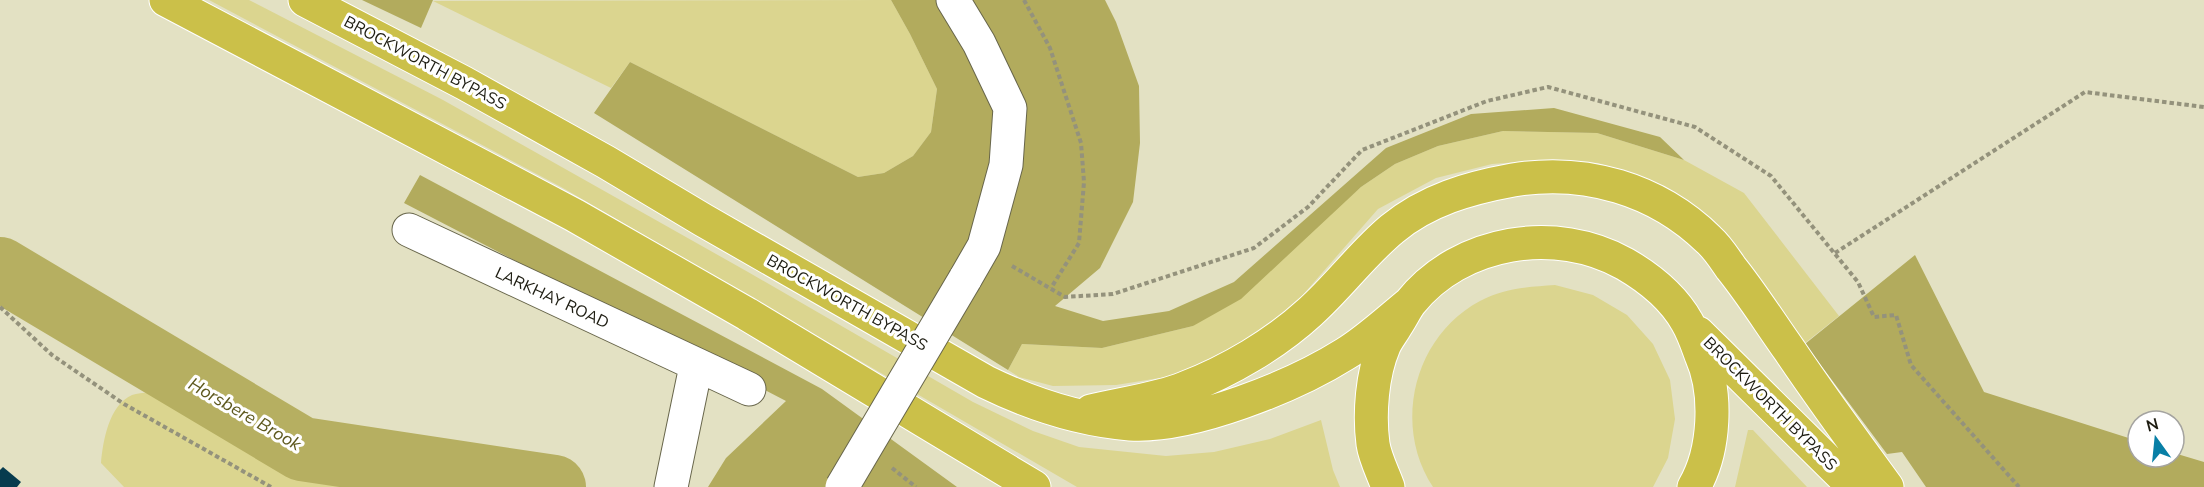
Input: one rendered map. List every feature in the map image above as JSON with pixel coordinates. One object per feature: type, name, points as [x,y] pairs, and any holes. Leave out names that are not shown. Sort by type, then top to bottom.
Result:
[{"type":"highway","points":[[166,0],[574,215],[747,314],[1034,487]]},
{"type":"highway","name":"BROCKWORTH BYPASS","points":[[305,0],[464,83],[606,162],[722,232],[986,382],[1015,396],[1075,415],[1131,424],[1157,422],[1186,418],[1269,393],[1346,354],[1410,303]]},
{"type":"highway","points":[[1075,415],[1183,389],[1246,357],[1280,336],[1309,313],[1373,246],[1421,209],[1454,194],[1486,185],[1526,178],[1589,180],[1624,187],[1656,200],[1682,217],[1711,241],[1887,487]]},
{"type":"highway","points":[[1388,487],[1374,446],[1371,395],[1384,346],[1410,303],[1433,280],[1460,262],[1489,250],[1521,243],[1553,242],[1585,247],[1615,258],[1643,274],[1667,295],[1686,321],[1708,370],[1713,423],[1701,474],[1694,487]]},
{"type":"highway","name":"BROCKWORTH BYPASS","points":[[1686,321],[1854,487]]},
{"type":"street","points":[[842,487],[984,246],[1006,165],[1010,108],[979,43],[953,0]]},
{"type":"street","name":"LARKHAY ROAD","points":[[409,230],[749,390]]},
{"type":"street","points":[[673,480],[696,366]]},
{"type":"path","points":[[1024,0],[1050,48],[1081,143],[1084,182],[1078,243],[1051,288]]},
{"type":"path","points":[[1835,253],[2085,92],[2204,107]]},
{"type":"path","points":[[0,307],[52,356],[124,404],[271,487]]},
{"type":"shaded area","points":[[209,0],[249,0],[443,100],[973,402],[1033,431],[1079,447],[1166,456],[1214,452],[1270,439],[1321,420],[1333,470],[1340,487],[1077,487],[563,188]]},
{"type":"shaded area","points":[[362,0],[433,0],[421,28]]},
{"type":"shaded area","points":[[891,0],[937,89],[931,132],[913,156],[884,173],[858,177],[630,62],[611,88],[433,1]]},
{"type":"shaded area","points":[[891,0],[1105,0],[1116,22],[1139,86],[1140,143],[1133,202],[1100,268],[1055,306],[1103,321],[1169,311],[1234,282],[1386,148],[1471,114],[1554,108],[1660,137],[1684,160],[1597,133],[1503,131],[1438,146],[1395,164],[1361,187],[1241,299],[1193,326],[1102,348],[1022,344],[1008,370],[594,113],[630,62],[858,177],[884,173],[913,156],[931,132],[937,89]]},
{"type":"shaded area","points":[[1503,131],[1597,133],[1684,160],[1744,193],[1839,316],[1805,343],[1739,251],[1695,207],[1647,179],[1598,163],[1548,160],[1492,164],[1436,178],[1378,209],[1294,305],[1261,333],[1218,358],[1172,376],[1116,385],[1053,386],[1019,377],[1008,370],[1022,344],[1102,348],[1193,326],[1361,187],[1395,164],[1438,146]]},
{"type":"shaded area","points":[[420,175],[822,389],[957,487],[708,487],[726,458],[786,401],[404,203]]},
{"type":"shaded area","points":[[1915,255],[1984,392],[2126,437],[2126,469],[2186,469],[2186,457],[2204,462],[2204,487],[1926,487],[1902,452],[1887,454],[1805,344]]},
{"type":"shaded area","points":[[1555,285],[1593,295],[1627,315],[1653,344],[1670,380],[1675,419],[1668,458],[1653,487],[1433,487],[1421,463],[1414,437],[1412,410],[1416,384],[1425,359],[1439,336],[1457,316],[1480,301],[1498,293],[1516,289]]},
{"type":"shaded area","points":[[166,390],[250,436],[324,481],[346,487],[124,487],[101,463],[103,444],[109,424],[118,407],[132,395]]},
{"type":"shaded area","points":[[1748,430],[1753,430],[1807,487],[1735,487]]},
{"type":"building","points":[[3,467],[21,482],[17,487],[0,487],[0,470]]},
{"type":"waterway","name":"Horsbere Brook","points":[[0,269],[302,449],[554,487]]}]
